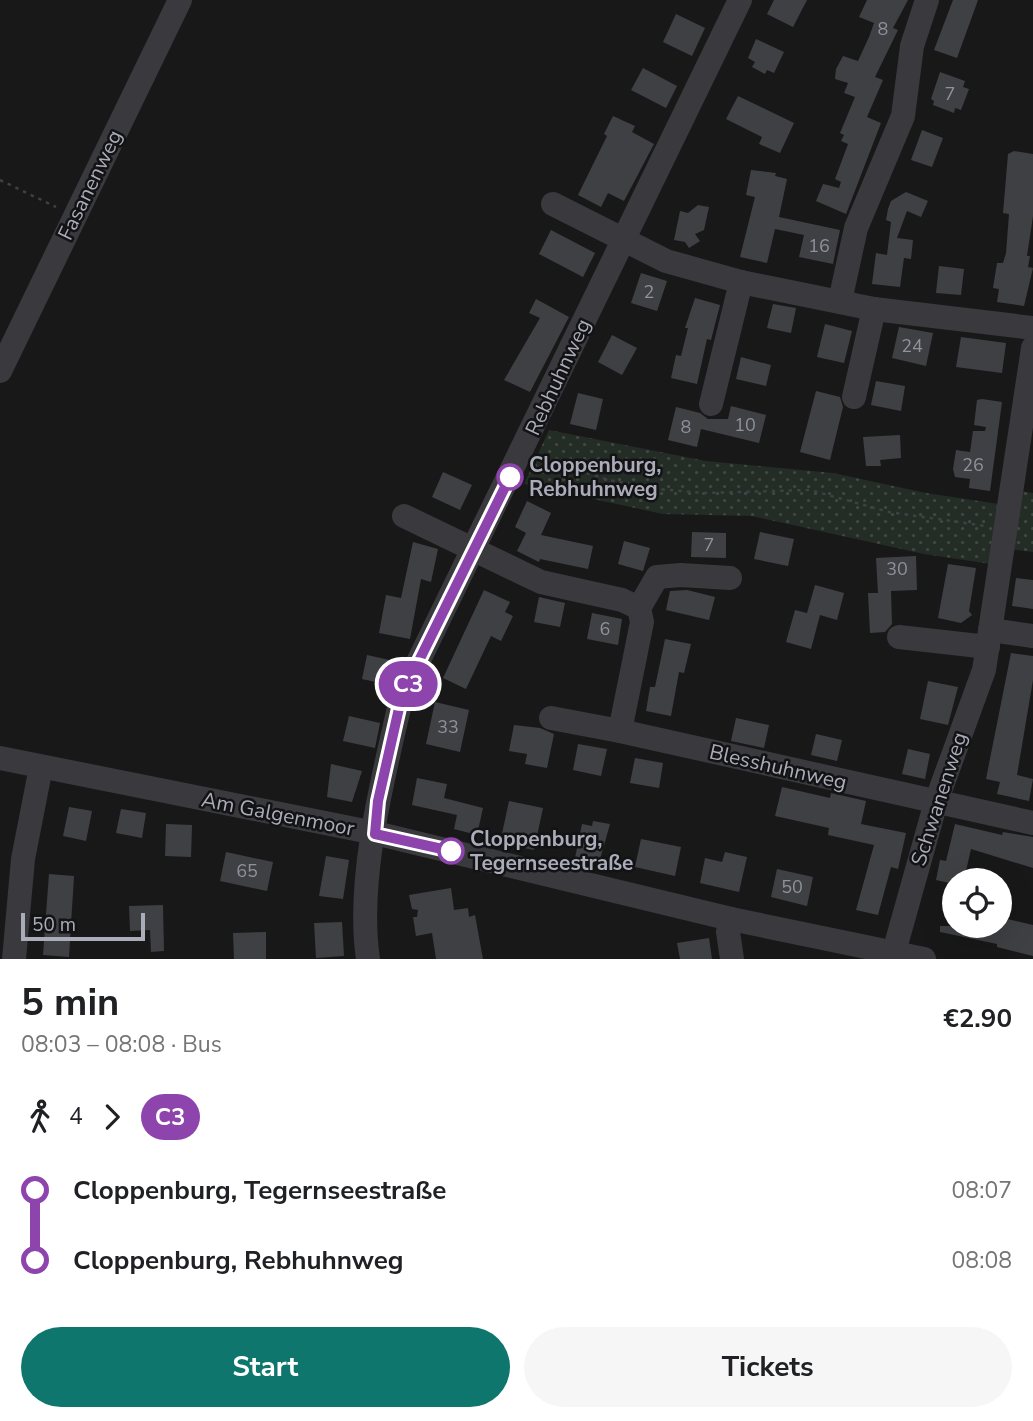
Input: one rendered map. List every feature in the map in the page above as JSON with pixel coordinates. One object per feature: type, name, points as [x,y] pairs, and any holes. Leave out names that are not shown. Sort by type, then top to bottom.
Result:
[{"type":"street","name":"Fasanenweg","points":[[0,370],[180,0]]},
{"type":"street","name":"Rebhuhnweg","points":[[368,959],[364,907],[378,801],[402,695],[740,0]]},
{"type":"street","points":[[840,301],[856,229],[903,116],[912,46],[927,0]]},
{"type":"street","points":[[553,204],[666,261],[741,282],[874,309],[1033,328]]},
{"type":"street","points":[[711,404],[741,282]]},
{"type":"street","points":[[854,397],[874,309]]},
{"type":"street","name":"Schwanenweg","points":[[893,956],[936,802],[984,670],[1003,529],[1033,348]]},
{"type":"street","points":[[404,516],[541,582],[622,600],[639,608]]},
{"type":"street","points":[[620,732],[642,622],[639,608],[657,577],[681,575],[730,578]]},
{"type":"street","points":[[899,637],[1033,636]]},
{"type":"street","name":"Blesshuhnweg","points":[[551,718],[1033,824]]},
{"type":"street","name":"Am Galgenmoor","points":[[0,758],[375,834],[893,956],[924,959]]},
{"type":"street","points":[[10,949],[23,859],[41,768]]},
{"type":"street","points":[[731,919],[728,932],[732,959]]},
{"type":"path","points":[[0,180],[75,216]]},
{"type":"path","points":[[522,452],[609,480],[656,489],[705,493],[810,490],[889,512],[1003,529]]},
{"type":"shaded area","points":[[549,430],[706,461],[833,473],[926,493],[999,504],[991,564],[924,554],[752,516],[663,514],[524,484]]},
{"type":"shaded area","points":[[1020,491],[1033,493],[1033,552],[1010,549]]},
{"type":"building","points":[[774,0],[807,0],[793,27],[767,14]]},
{"type":"building","points":[[867,0],[908,0],[893,28],[898,30],[875,77],[883,80],[867,117],[881,123],[846,214],[816,201],[823,184],[839,188],[841,182],[835,179],[848,144],[841,141],[844,135],[840,133],[855,97],[844,93],[848,83],[835,79],[836,69],[843,56],[858,61],[869,37],[874,23],[859,17]]},
{"type":"building","points":[[953,0],[978,0],[957,58],[934,50]]},
{"type":"building","points":[[676,14],[705,28],[692,56],[663,42]]},
{"type":"building","points":[[756,39],[784,52],[774,73],[767,70],[765,74],[752,67],[755,62],[748,58]]},
{"type":"building","points":[[643,68],[677,86],[666,108],[631,90]]},
{"type":"building","points":[[940,72],[965,81],[963,87],[969,89],[961,110],[955,108],[954,113],[933,105],[934,101],[931,99]]},
{"type":"building","points":[[738,96],[794,123],[780,153],[759,144],[762,137],[726,119]]},
{"type":"building","points":[[613,116],[635,126],[632,132],[654,144],[624,201],[608,193],[601,207],[578,195],[607,136],[604,134]]},
{"type":"building","points":[[922,130],[943,138],[932,167],[911,160]]},
{"type":"building","points":[[1014,151],[1033,154],[1033,216],[1027,256],[1030,256],[1028,267],[1033,268],[1024,306],[997,302],[999,289],[993,288],[997,263],[1003,263],[1006,253],[1009,214],[1003,213],[1008,154]]},
{"type":"building","points":[[751,170],[776,173],[775,176],[787,179],[779,217],[840,230],[833,264],[799,257],[804,235],[775,229],[767,263],[740,257],[755,197],[746,195]]},
{"type":"building","points":[[906,192],[928,201],[921,217],[907,211],[897,238],[913,240],[911,259],[904,258],[900,287],[872,284],[876,253],[887,255],[891,222],[886,220],[888,209],[891,201]]},
{"type":"building","points":[[698,205],[709,207],[704,230],[695,234],[700,241],[689,248],[685,242],[674,240],[680,211],[688,213]]},
{"type":"building","points":[[551,230],[595,253],[583,277],[539,254]]},
{"type":"building","points":[[939,266],[964,269],[961,295],[936,293]]},
{"type":"building","points":[[641,273],[667,281],[657,311],[631,303]]},
{"type":"building","points":[[695,298],[720,305],[711,340],[707,339],[697,384],[671,378],[676,355],[681,356],[688,328],[685,328]]},
{"type":"building","points":[[536,299],[569,317],[530,392],[504,380],[540,318],[529,313]]},
{"type":"building","points":[[773,304],[796,308],[791,333],[767,328]]},
{"type":"building","points":[[825,324],[852,331],[844,363],[817,357]]},
{"type":"building","points":[[899,327],[933,333],[926,366],[892,358]]},
{"type":"building","points":[[612,335],[637,348],[622,375],[598,362]]},
{"type":"building","points":[[961,337],[1006,343],[1002,373],[956,367]]},
{"type":"building","points":[[741,357],[771,365],[766,386],[736,379]]},
{"type":"building","points":[[876,381],[905,386],[901,411],[871,405]]},
{"type":"building","points":[[816,391],[840,397],[843,407],[830,460],[800,452]]},
{"type":"building","points":[[578,393],[603,399],[596,430],[570,424]]},
{"type":"building","points":[[977,400],[1002,402],[990,491],[969,488],[970,479],[955,477],[953,469],[956,450],[970,452],[973,431],[985,431],[986,427],[974,425]]},
{"type":"building","points":[[731,406],[766,415],[759,443],[701,429],[697,447],[668,440],[676,407],[700,413],[708,419],[728,419]]},
{"type":"building","points":[[900,435],[901,458],[880,460],[881,466],[866,466],[863,437]]},
{"type":"building","points":[[443,472],[472,485],[460,510],[432,497]]},
{"type":"building","points":[[527,501],[551,513],[541,535],[593,546],[588,569],[540,559],[539,562],[517,551],[526,533],[515,527]]},
{"type":"building","points":[[692,532],[726,533],[726,558],[691,557]]},
{"type":"building","points":[[760,532],[794,539],[788,566],[754,559]]},
{"type":"building","points":[[624,541],[650,548],[643,571],[618,564]]},
{"type":"building","points":[[413,542],[438,549],[431,582],[421,579],[410,639],[379,633],[386,595],[401,598]]},
{"type":"building","points":[[916,556],[917,590],[891,591],[892,624],[885,632],[870,633],[868,593],[878,593],[876,558]]},
{"type":"building","points":[[948,564],[976,568],[969,611],[972,615],[961,623],[938,618]]},
{"type":"building","points":[[1016,578],[1033,580],[1033,609],[1012,606]]},
{"type":"building","points":[[815,585],[844,593],[837,620],[820,615],[811,649],[786,642],[795,610],[807,613]]},
{"type":"building","points":[[484,590],[510,602],[505,612],[513,616],[501,641],[491,636],[466,689],[443,678]]},
{"type":"building","points":[[687,590],[715,597],[709,620],[666,610],[670,591]]},
{"type":"building","points":[[539,597],[565,603],[560,627],[534,622]]},
{"type":"building","points":[[592,613],[622,619],[618,645],[587,639]]},
{"type":"building","points":[[665,639],[691,644],[684,673],[679,672],[671,716],[646,711],[650,687],[655,687]]},
{"type":"building","points":[[1011,653],[1033,656],[1033,680],[1017,775],[1033,779],[1029,801],[997,794],[1000,782],[986,779]]},
{"type":"building","points":[[367,655],[394,661],[389,685],[362,679]]},
{"type":"building","points":[[928,681],[958,687],[948,725],[920,719]]},
{"type":"building","points":[[435,702],[469,710],[460,752],[426,744]]},
{"type":"building","points":[[349,716],[380,723],[375,748],[343,741]]},
{"type":"building","points":[[736,718],[769,725],[764,748],[731,741]]},
{"type":"building","points":[[514,725],[540,728],[554,734],[547,768],[525,764],[527,754],[509,751]]},
{"type":"building","points":[[816,734],[842,740],[837,761],[811,755]]},
{"type":"building","points":[[578,744],[607,749],[601,776],[573,770]]},
{"type":"building","points":[[908,749],[930,754],[925,779],[902,774]]},
{"type":"building","points":[[635,758],[663,763],[659,788],[630,783]]},
{"type":"building","points":[[331,764],[362,771],[352,802],[327,797]]},
{"type":"building","points":[[417,778],[447,784],[444,798],[483,808],[477,835],[454,829],[457,815],[412,805]]},
{"type":"building","points":[[782,787],[830,798],[831,793],[866,801],[861,824],[906,833],[898,869],[891,867],[878,915],[856,910],[874,845],[828,835],[829,828],[775,816]]},
{"type":"building","points":[[509,801],[543,808],[534,850],[500,843]]},
{"type":"building","points":[[69,807],[92,811],[86,841],[63,836]]},
{"type":"building","points":[[121,809],[146,813],[142,838],[116,833]]},
{"type":"building","points":[[593,821],[610,824],[599,863],[575,858],[582,824],[592,826]]},
{"type":"building","points":[[166,824],[192,825],[191,857],[165,856]]},
{"type":"building","points":[[955,824],[1002,835],[1003,832],[1033,837],[1033,868],[971,849],[967,868],[942,868],[942,881],[936,880],[940,860],[946,861]]},
{"type":"building","points":[[641,839],[681,847],[675,876],[635,867]]},
{"type":"building","points":[[226,852],[273,862],[267,891],[220,881]]},
{"type":"building","points":[[725,852],[747,857],[739,892],[700,883],[705,858],[722,862]]},
{"type":"building","points":[[326,856],[349,860],[343,899],[319,896]]},
{"type":"building","points":[[777,869],[813,877],[807,906],[771,897]]},
{"type":"building","points":[[49,874],[74,876],[69,957],[43,955]]},
{"type":"building","points":[[451,888],[454,910],[468,908],[469,917],[475,915],[483,959],[436,959],[432,933],[416,936],[413,917],[417,917],[418,910],[412,909],[409,895]]},
{"type":"building","points":[[163,905],[164,951],[151,952],[150,930],[130,931],[129,906]]},
{"type":"building","points":[[1012,920],[1033,925],[1033,956],[997,947],[997,944],[968,938],[1012,938]]},
{"type":"building","points":[[342,922],[344,956],[316,958],[314,923]]},
{"type":"building","points":[[266,932],[266,959],[234,959],[233,933]]},
{"type":"building","points":[[709,938],[712,959],[680,959],[677,943]]},
{"type":"bus line","name":"C3","points":[[451,851],[375,834],[378,801],[402,695],[510,477]]},
{"type":"place","name":"Cloppenburg, Rebhuhnweg","points":[[510,477]]},
{"type":"place","name":"Cloppenburg, Tegernseestraße","points":[[451,851]]}]
